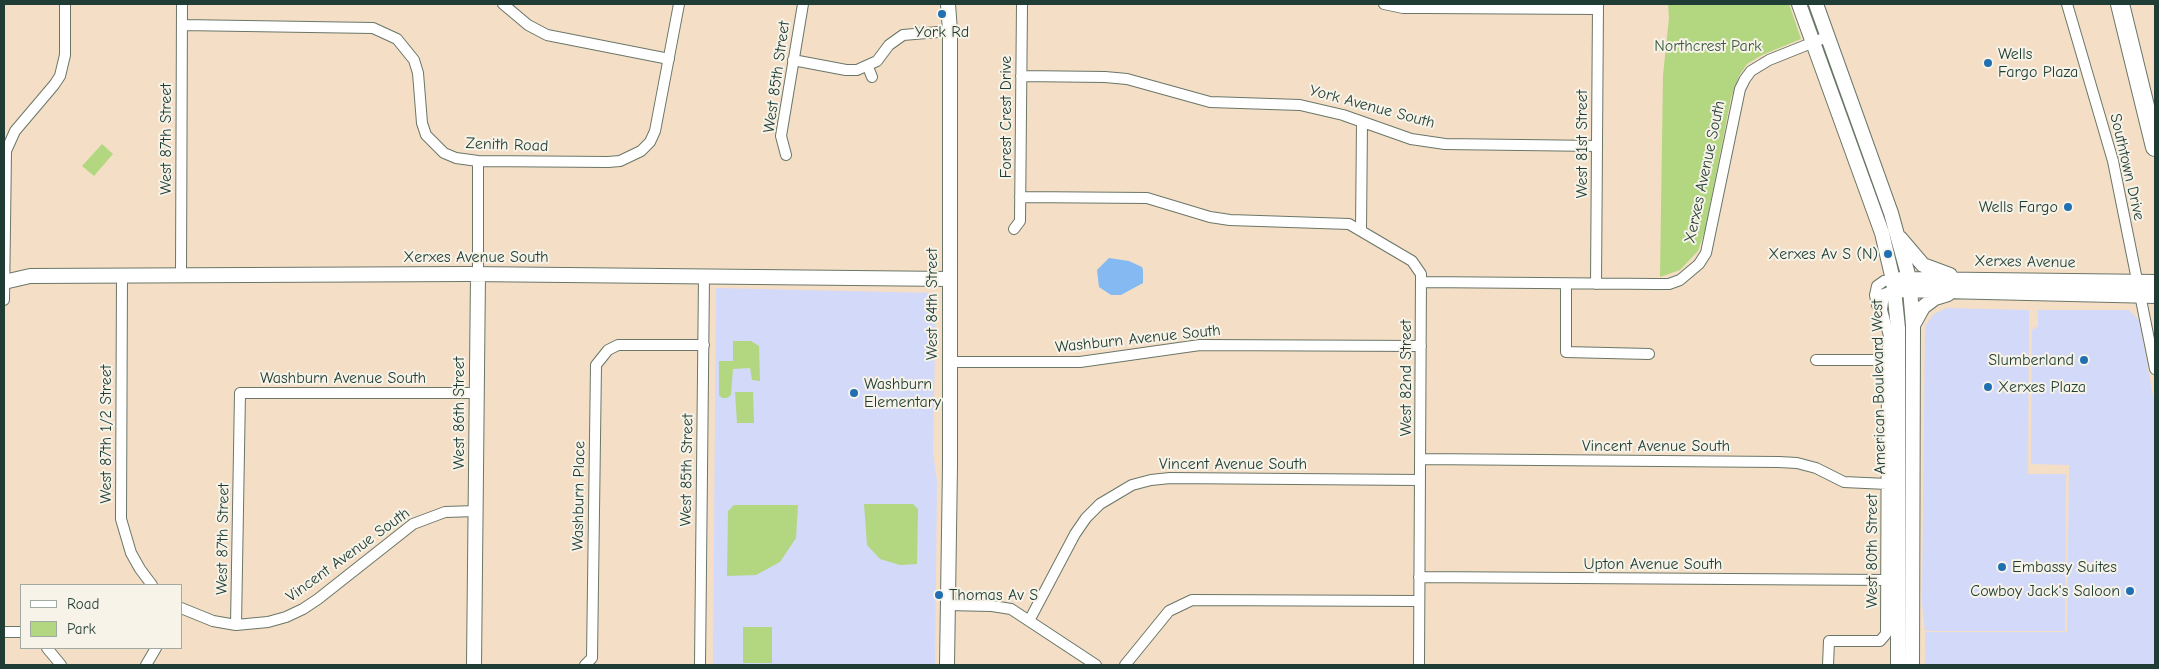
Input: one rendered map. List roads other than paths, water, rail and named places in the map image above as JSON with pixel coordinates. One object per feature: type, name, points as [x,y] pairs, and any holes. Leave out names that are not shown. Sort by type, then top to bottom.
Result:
[{"type":"highway","points":[[2120,4],[2155,148]]},
{"type":"street","points":[[4,300],[4,163],[7,138],[60,76],[65,55],[65,4]]},
{"type":"street","name":"West 87th Street","points":[[181,275],[182,4]]},
{"type":"street","points":[[503,4],[528,25],[547,35],[669,59]]},
{"type":"street","name":"Zenith Road","points":[[182,25],[360,26],[386,32],[397,39],[414,60],[418,73],[422,123],[426,135],[444,153],[456,158],[478,161],[608,162],[620,161],[631,157],[650,142],[655,131],[679,4]]},
{"type":"street","name":"West 85th Street","points":[[786,155],[781,136],[803,4]]},
{"type":"street","name":"West 84th Street","points":[[946,665],[950,278],[950,31],[948,4]]},
{"type":"street","name":"Forest Crest Drive","points":[[1014,229],[1020,221],[1022,4]]},
{"type":"street","points":[[1384,4],[1403,8],[1598,6]]},
{"type":"street","name":"American Boulevard West","points":[[1799,4],[1882,233],[1894,285],[1899,345],[1905,647],[1912,665]]},
{"type":"street","name":"American Boulevard West","points":[[1816,4],[1829,36],[1898,235],[1909,284],[1913,325],[1905,647],[1898,665]]},
{"type":"street","name":"Southtown Drive","points":[[2067,4],[2112,162],[2138,281]]},
{"type":"street","name":"West 81st Street","points":[[1596,284],[1598,6]]},
{"type":"street","points":[[793,60],[846,70],[870,72],[876,61],[895,39],[903,35],[950,31]]},
{"type":"street","name":"Xerxes Avenue South","points":[[1421,282],[1669,284],[1680,280],[1699,264],[1706,253],[1740,90],[1745,80],[1759,64],[1829,36]]},
{"type":"street","name":"York Avenue South","points":[[1021,76],[1128,79],[1210,102],[1300,105],[1343,115],[1411,139],[1445,144],[1597,146]]},
{"type":"street","points":[[1020,197],[1147,198],[1210,217],[1230,220],[1349,224],[1361,231],[1362,122]]},
{"type":"street","name":"West 86th Street","points":[[474,665],[478,161]]},
{"type":"street","name":"West 82nd Street","points":[[1361,231],[1412,261],[1417,266],[1421,282],[1418,665]]},
{"type":"street","points":[[1898,235],[1923,265],[1960,279]]},
{"type":"street","name":"Xerxes Avenue South","points":[[4,282],[30,276],[122,275],[478,274],[950,278]]},
{"type":"street","name":"West 87th 1/2 Street","points":[[122,275],[121,519],[131,553],[151,584]]},
{"type":"street","name":"West 85th Street","points":[[700,665],[704,276]]},
{"type":"street","name":"Xerxes Avenue","points":[[1894,285],[1960,279],[2138,281],[2152,289]]},
{"type":"street","name":"West 80th Street","points":[[1828,665],[1829,641],[1880,641],[1886,634],[1887,360],[1889,336],[1882,310],[1877,306],[1875,295],[1877,286],[1884,281],[1894,285]]},
{"type":"street","points":[[1566,284],[1566,352],[1649,354]]},
{"type":"street","points":[[1909,284],[1954,292],[2152,289],[2155,369]]},
{"type":"street","points":[[1913,325],[1923,307],[1935,298],[1954,292]]},
{"type":"street","name":"Washburn Place","points":[[585,665],[592,658],[595,370],[601,357],[608,350],[628,344],[704,345]]},
{"type":"street","name":"Washburn Avenue South","points":[[949,362],[1080,362],[1200,345],[1421,346]]},
{"type":"street","points":[[1816,360],[1887,360]]},
{"type":"street","name":"West 87th Street","points":[[236,625],[240,393]]},
{"type":"street","name":"Washburn Avenue South","points":[[240,393],[477,393]]},
{"type":"street","name":"Vincent Avenue South","points":[[1420,459],[1779,462],[1816,468],[1844,482],[1887,484]]},
{"type":"street","name":"Vincent Avenue South","points":[[1030,621],[1086,518],[1100,504],[1132,485],[1170,478],[1420,480]]},
{"type":"street","name":"Vincent Avenue South","points":[[182,608],[213,621],[236,625],[268,622],[303,609],[413,524],[445,512],[476,511]]},
{"type":"street","name":"Upton Avenue South","points":[[1419,577],[1887,580]]},
{"type":"street","points":[[1125,665],[1169,611],[1192,600],[1419,601]]},
{"type":"street","points":[[947,605],[1002,606],[1011,609],[1096,665]]},
{"type":"street","points":[[4,632],[20,632]]},
{"type":"street","points":[[48,649],[61,665]]},
{"type":"street","points":[[146,665],[155,649]]},
{"type":"water","points":[[1109,258],[1129,261],[1142,267],[1143,283],[1121,295],[1111,295],[1099,287],[1097,270]]},
{"type":"place","name":"York Rd","points":[[942,14]]},
{"type":"place","name":"Wells Fargo Plaza","points":[[1988,63]]},
{"type":"place","name":"Wells Fargo","points":[[2068,207]]},
{"type":"place","name":"Xerxes Av S (N)","points":[[1888,254]]},
{"type":"place","name":"Slumberland","points":[[2084,360]]},
{"type":"place","name":"Xerxes Plaza","points":[[1988,387]]},
{"type":"place","name":"Washburn Elementary","points":[[854,393]]},
{"type":"place","name":"Embassy Suites","points":[[2002,567]]},
{"type":"place","name":"Cowboy Jack's Saloon","points":[[2130,591]]},
{"type":"place","name":"Thomas Av S","points":[[939,595]]},
{"type":"park label","name":"Northcrest Park","points":[[1708,46]]}]
